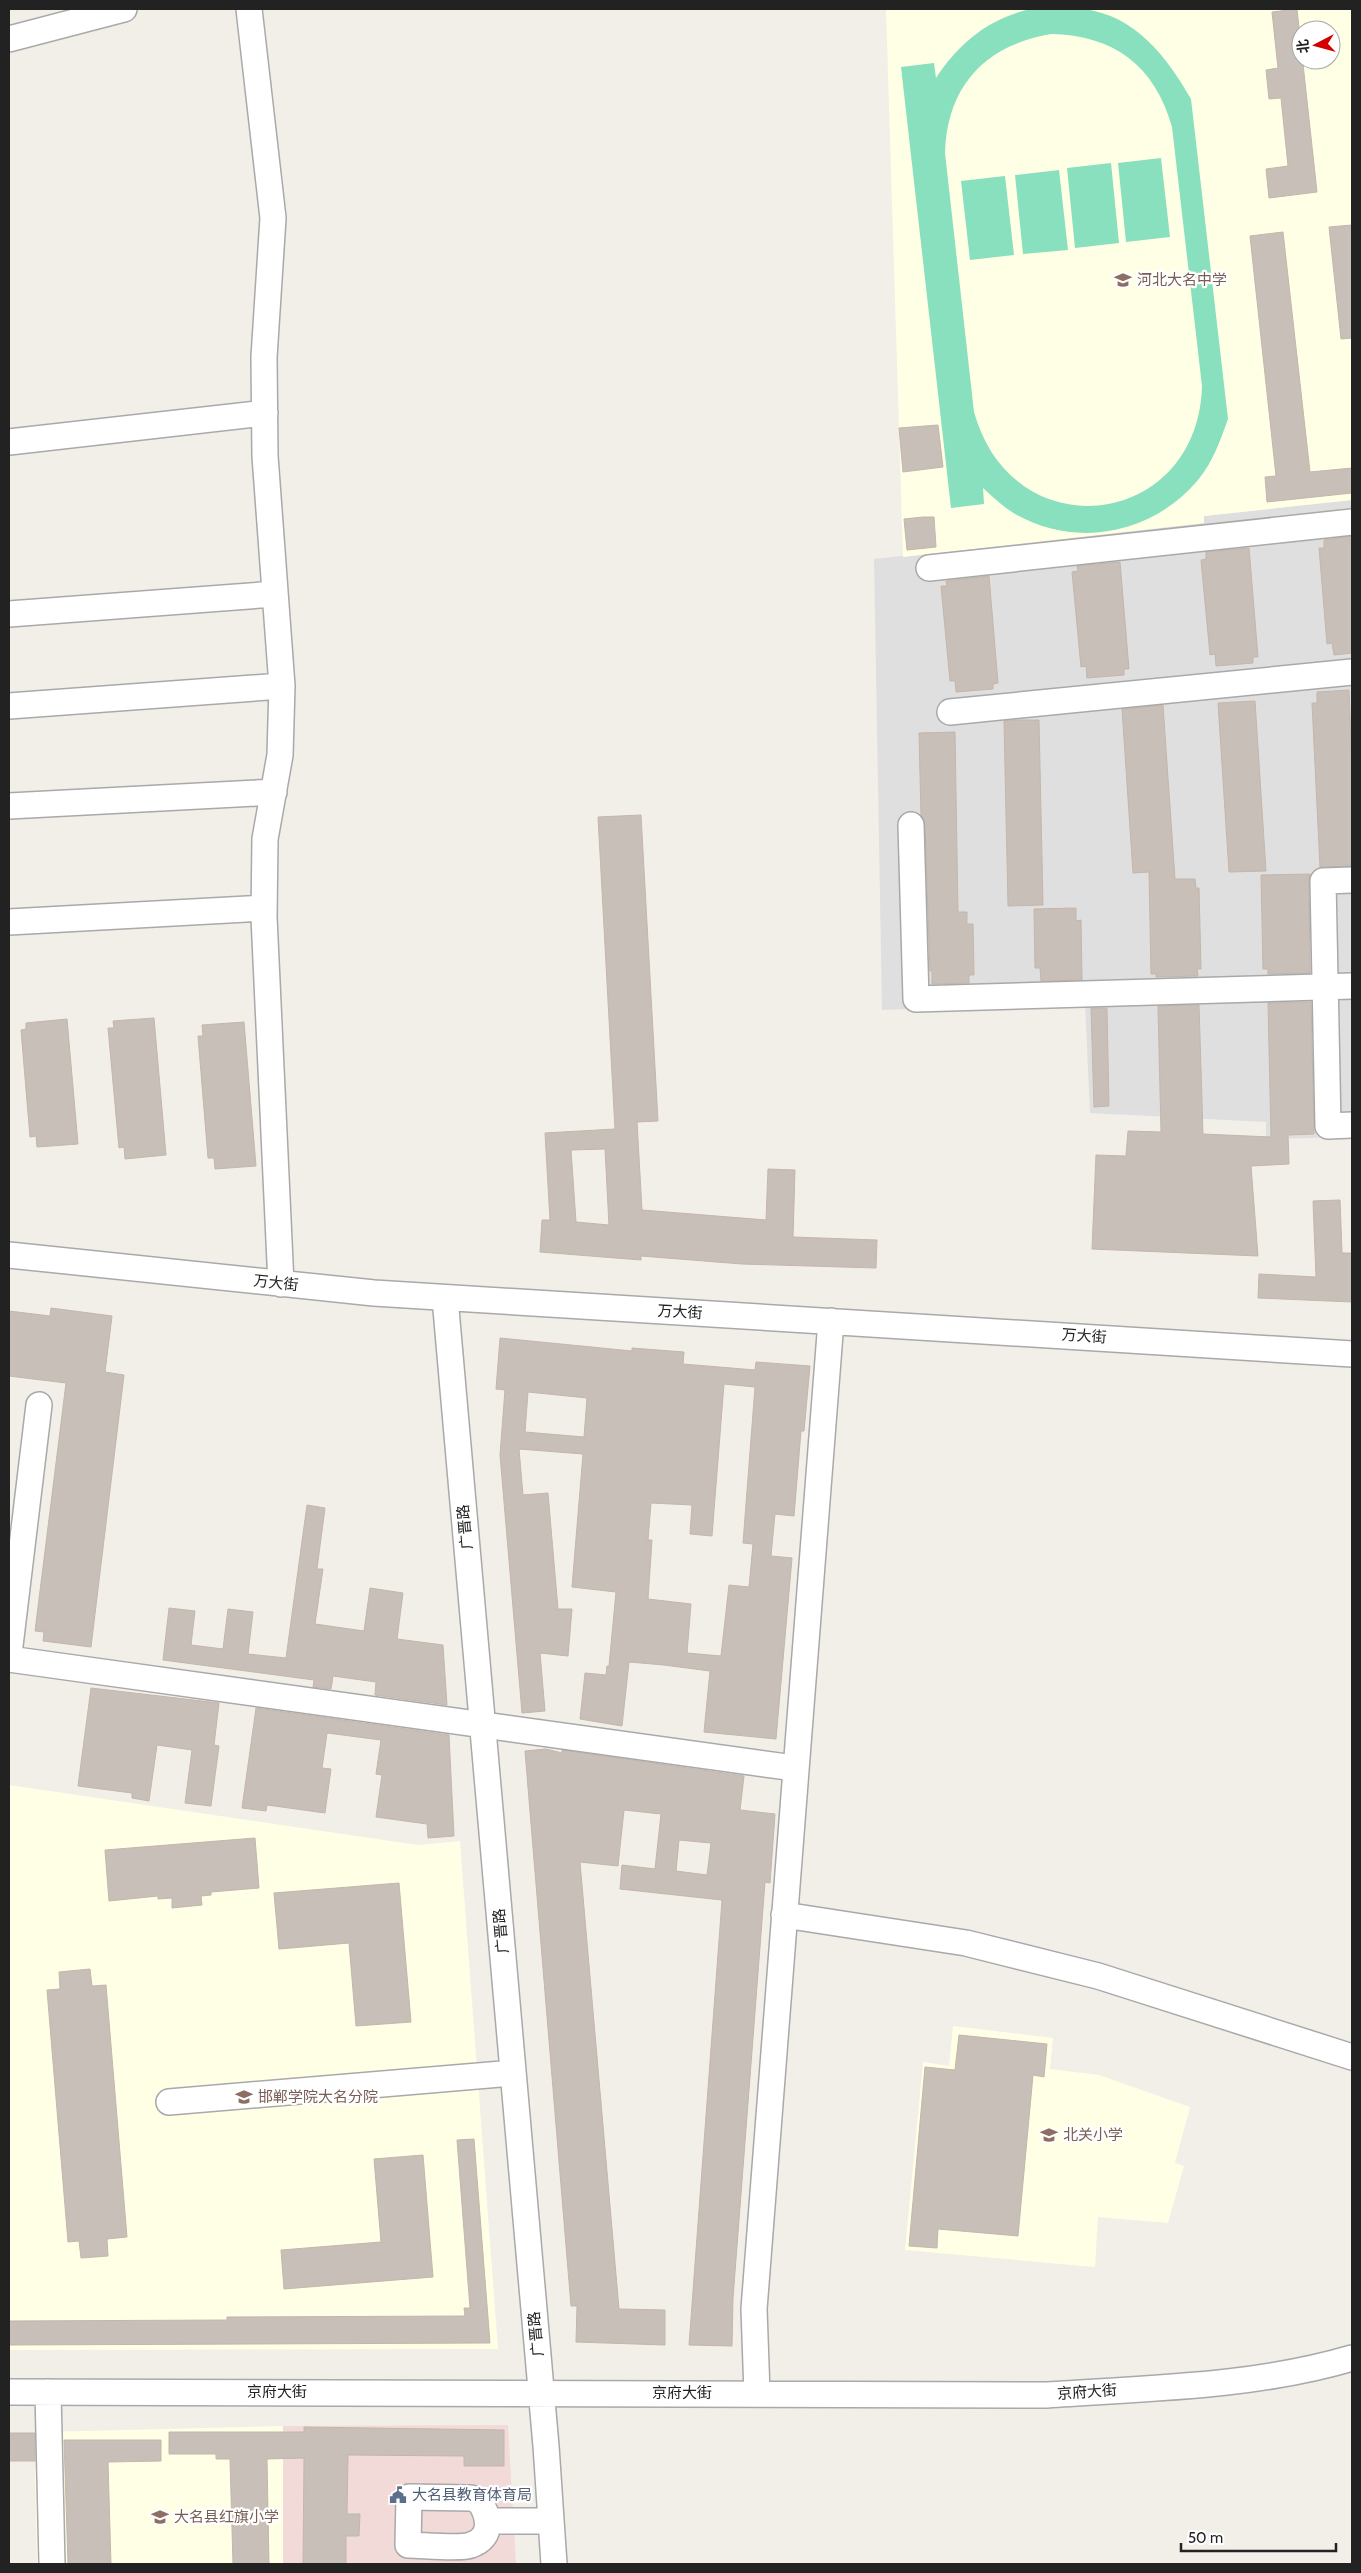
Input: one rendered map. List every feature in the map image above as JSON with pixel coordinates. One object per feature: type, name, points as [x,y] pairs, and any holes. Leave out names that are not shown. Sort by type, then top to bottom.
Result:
[{"type":"street","points":[[9,39],[124,9]]},
{"type":"street","points":[[249,9],[273,218],[264,357],[265,456],[282,686],[280,755],[265,839],[264,908],[281,1284]]},
{"type":"street","points":[[9,442],[265,413]]},
{"type":"street","points":[[928,568],[1352,522]]},
{"type":"street","points":[[9,614],[275,594]]},
{"type":"street","points":[[950,712],[1352,672]]},
{"type":"street","points":[[9,706],[282,686]]},
{"type":"street","points":[[9,806],[274,792]]},
{"type":"street","points":[[911,825],[916,999],[1352,986]]},
{"type":"street","points":[[1352,880],[1323,881],[1328,1126],[1352,1125]]},
{"type":"street","points":[[9,922],[264,908]]},
{"type":"street","name":"万大街","points":[[9,1254],[374,1293],[1352,1354]]},
{"type":"street","name":"广晋路","points":[[445,1298],[541,2393],[554,2564]]},
{"type":"street","points":[[758,2393],[754,2309],[794,1768],[831,1321]]},
{"type":"street","points":[[9,1654],[40,1405]]},
{"type":"street","points":[[9,1659],[794,1768]]},
{"type":"street","points":[[784,1915],[966,1943],[1098,1976],[1352,2057]]},
{"type":"street","points":[[168,2102],[513,2073]]},
{"type":"street","name":"京府大街","points":[[9,2392],[1066,2393],[1203,2385],[1289,2372],[1352,2358]]},
{"type":"street","points":[[48,2392],[52,2564]]},
{"type":"street","points":[[488,2521],[551,2521]]},
{"type":"shaded area","name":"河北大名中学","points":[[886,9],[1352,9],[1352,500],[1204,516],[1204,523],[903,557]]},
{"type":"shaded area","points":[[1352,500],[1352,1137],[1266,1139],[1266,1122],[1090,1113],[1085,1002],[882,1010],[874,559],[1204,523],[1204,516]]},
{"type":"shaded area","name":"邯郸学院大名分院","points":[[9,1785],[418,1845],[460,1841],[498,2349],[9,2350]]},
{"type":"shaded area","name":"北关小学","points":[[953,2026],[1053,2038],[1050,2069],[1099,2075],[1190,2107],[1175,2163],[1184,2166],[1168,2223],[1098,2217],[1095,2267],[905,2250],[923,2062],[949,2066]]},
{"type":"shaded area","name":"大名县教育体育局","points":[[508,2425],[516,2564],[283,2564],[283,2426]]},
{"type":"shaded area","name":"大名县红旗小学","points":[[283,2426],[283,2564],[37,2564],[35,2469],[45,2469],[44,2432]]},
{"type":"green space","points":[[1078,8],[1103,13],[1119,20],[1134,29],[1160,54],[1182,83],[1191,99],[1228,419],[1208,466],[1198,480],[1180,498],[1159,513],[1136,524],[1112,530],[1088,533],[1063,531],[1039,525],[1015,514],[983,488],[984,504],[951,508],[901,67],[934,63],[936,78],[965,43],[976,34],[1016,13],[1031,9]],"holes":[[[1051,34],[1094,40],[1129,58],[1143,71],[1155,87],[1165,106],[1172,127],[1202,386],[1193,434],[1170,470],[1138,494],[1101,505],[1062,503],[1026,487],[995,457],[974,412],[945,153],[947,129],[953,108],[962,89],[974,72],[989,59],[1007,48],[1028,40]]]},
{"type":"green space","points":[[1161,158],[1170,237],[1126,242],[1118,163]]},
{"type":"green space","points":[[1111,163],[1119,243],[1075,248],[1067,168]]},
{"type":"green space","points":[[1059,170],[1068,250],[1023,254],[1015,175]]},
{"type":"green space","points":[[1005,176],[1014,255],[970,260],[961,181]]},
{"type":"building","points":[[1297,9],[1298,20],[1291,20],[1291,70],[1304,70],[1317,192],[1269,198],[1266,169],[1288,166],[1281,98],[1269,99],[1266,70],[1278,68],[1272,12]]},
{"type":"building","points":[[1352,225],[1352,338],[1341,339],[1329,227]]},
{"type":"building","points":[[1283,232],[1310,472],[1352,468],[1352,493],[1267,502],[1265,477],[1276,476],[1250,236]]},
{"type":"building","points":[[938,425],[943,467],[903,472],[899,428]]},
{"type":"building","points":[[934,517],[936,547],[907,550],[904,519]]},
{"type":"building","points":[[1352,536],[1352,653],[1334,655],[1332,643],[1327,644],[1319,548],[1324,548],[1324,540]]},
{"type":"building","points":[[1249,548],[1258,657],[1253,657],[1253,663],[1216,666],[1215,654],[1210,655],[1201,560],[1206,559],[1206,552]]},
{"type":"building","points":[[1120,562],[1129,669],[1124,669],[1124,675],[1087,678],[1086,666],[1081,667],[1072,572],[1078,571],[1077,566]]},
{"type":"building","points":[[989,576],[998,683],[993,684],[993,689],[956,692],[955,681],[950,681],[941,586],[947,586],[946,581]]},
{"type":"building","points":[[1349,690],[1352,766],[1352,866],[1320,867],[1312,703],[1317,703],[1317,692]]},
{"type":"building","points":[[1255,701],[1266,871],[1229,872],[1218,703]]},
{"type":"building","points":[[1163,705],[1175,879],[1195,879],[1196,888],[1199,888],[1201,969],[1197,969],[1198,976],[1156,977],[1156,974],[1151,974],[1149,872],[1133,873],[1122,709]]},
{"type":"building","points":[[1039,720],[1043,905],[1008,906],[1004,721]]},
{"type":"building","points":[[955,732],[958,912],[967,912],[967,924],[973,924],[974,975],[969,975],[969,983],[932,984],[925,825],[921,815],[919,733]]},
{"type":"building","points":[[641,815],[658,1121],[637,1122],[642,1210],[766,1220],[768,1169],[795,1170],[793,1237],[877,1240],[876,1268],[742,1264],[641,1256],[641,1260],[540,1252],[542,1220],[550,1220],[545,1133],[615,1129],[598,817]],"holes":[[[605,1149],[609,1225],[576,1222],[571,1150]]]},
{"type":"building","points":[[1310,874],[1310,973],[1268,974],[1268,969],[1263,969],[1261,875]]},
{"type":"building","points":[[1076,908],[1076,921],[1081,920],[1082,980],[1041,981],[1040,968],[1035,968],[1034,909]]},
{"type":"building","points":[[1311,1002],[1314,1134],[1288,1135],[1289,1164],[1251,1166],[1258,1256],[1092,1249],[1096,1155],[1126,1156],[1128,1131],[1161,1132],[1158,1006],[1199,1005],[1203,1134],[1271,1137],[1268,1003]]},
{"type":"building","points":[[1091,1008],[1107,1008],[1109,1106],[1094,1107]]},
{"type":"building","points":[[154,1018],[166,1155],[125,1159],[124,1147],[119,1148],[108,1028],[114,1028],[113,1021]]},
{"type":"building","points":[[67,1019],[78,1144],[37,1147],[36,1136],[30,1137],[21,1030],[26,1029],[26,1023]]},
{"type":"building","points":[[244,1022],[256,1166],[215,1169],[214,1158],[208,1158],[198,1036],[203,1036],[202,1025]]},
{"type":"building","points":[[1340,1200],[1342,1253],[1352,1253],[1352,1302],[1258,1298],[1259,1274],[1316,1277],[1313,1201]]},
{"type":"building","points":[[51,1308],[112,1316],[105,1372],[124,1375],[91,1647],[43,1641],[44,1632],[35,1631],[66,1383],[9,1376],[9,1311],[50,1316]]},
{"type":"building","points":[[500,1338],[632,1351],[632,1348],[684,1352],[683,1364],[755,1370],[756,1362],[810,1366],[804,1431],[801,1431],[794,1516],[775,1514],[771,1556],[792,1558],[776,1739],[704,1732],[710,1671],[664,1665],[629,1662],[622,1726],[580,1719],[585,1673],[606,1675],[607,1666],[609,1666],[616,1592],[572,1587],[583,1454],[519,1449],[523,1495],[548,1493],[558,1609],[572,1609],[568,1656],[540,1653],[545,1711],[522,1713],[500,1455],[505,1390],[496,1389]],"holes":[[[724,1384],[755,1387],[743,1543],[753,1544],[749,1587],[729,1585],[721,1656],[687,1653],[691,1604],[648,1599],[652,1540],[648,1540],[651,1503],[692,1505],[690,1534],[712,1536]],[[528,1392],[587,1398],[584,1437],[525,1432]]]},
{"type":"building","points":[[307,1505],[325,1508],[317,1569],[323,1569],[315,1624],[364,1631],[370,1588],[403,1593],[397,1639],[443,1645],[447,1705],[375,1695],[376,1682],[333,1676],[331,1689],[313,1687],[314,1680],[163,1660],[169,1608],[195,1611],[191,1645],[223,1649],[228,1609],[253,1612],[248,1654],[286,1658]]},
{"type":"building","points":[[91,1688],[219,1703],[214,1745],[219,1746],[211,1806],[185,1803],[192,1750],[157,1745],[149,1801],[132,1798],[132,1793],[78,1786]]},
{"type":"building","points":[[256,1708],[449,1735],[454,1836],[428,1838],[427,1824],[376,1817],[382,1775],[376,1774],[381,1740],[327,1733],[322,1768],[331,1769],[325,1813],[267,1805],[266,1811],[242,1808]]},
{"type":"building","points":[[546,1749],[562,1753],[562,1750],[744,1776],[740,1810],[775,1814],[770,1883],[765,1882],[733,2298],[732,2346],[689,2345],[722,1900],[620,1889],[622,1865],[655,1869],[661,1814],[624,1810],[618,1866],[580,1862],[619,2309],[665,2310],[665,2345],[576,2342],[577,2306],[571,2306],[525,1751]],"holes":[[[679,1840],[711,1843],[707,1875],[676,1871]]]},
{"type":"building","points":[[255,1838],[259,1888],[211,1892],[211,1895],[201,1896],[202,1905],[172,1908],[172,1898],[158,1899],[158,1896],[109,1901],[105,1850]]},
{"type":"building","points":[[399,1883],[411,2022],[356,2026],[349,1943],[279,1949],[274,1893]]},
{"type":"building","points":[[90,1969],[92,1986],[106,1985],[127,2237],[107,2239],[108,2256],[81,2258],[79,2241],[68,2242],[47,1990],[60,1989],[59,1972]]},
{"type":"building","points":[[959,2035],[1047,2044],[1044,2077],[1033,2075],[1018,2236],[938,2229],[937,2248],[909,2246],[925,2067],[955,2070]]},
{"type":"building","points":[[474,2139],[490,2343],[9,2345],[9,2321],[227,2320],[227,2317],[465,2316],[464,2308],[470,2308],[457,2140]]},
{"type":"building","points":[[423,2155],[433,2277],[284,2289],[281,2250],[381,2242],[374,2159]]},
{"type":"building","points":[[304,2427],[504,2430],[504,2466],[464,2466],[464,2456],[348,2455],[347,2514],[360,2514],[359,2536],[346,2536],[346,2564],[303,2564],[304,2458],[267,2459],[269,2564],[233,2564],[230,2459],[216,2459],[216,2454],[169,2454],[169,2432],[304,2432]]},
{"type":"building","points":[[9,2433],[35,2433],[35,2461],[9,2461]]},
{"type":"building","points":[[64,2440],[161,2440],[161,2461],[108,2462],[111,2564],[68,2564]]},
{"type":"place","name":"河北大名中学","points":[[1123,280]]},
{"type":"place","name":"邯郸学院大名分院","points":[[244,2097]]},
{"type":"place","name":"北关小学","points":[[1049,2135]]},
{"type":"place","name":"大名县教育体育局","points":[[398,2495]]},
{"type":"place","name":"大名县红旗小学","points":[[160,2517]]}]
